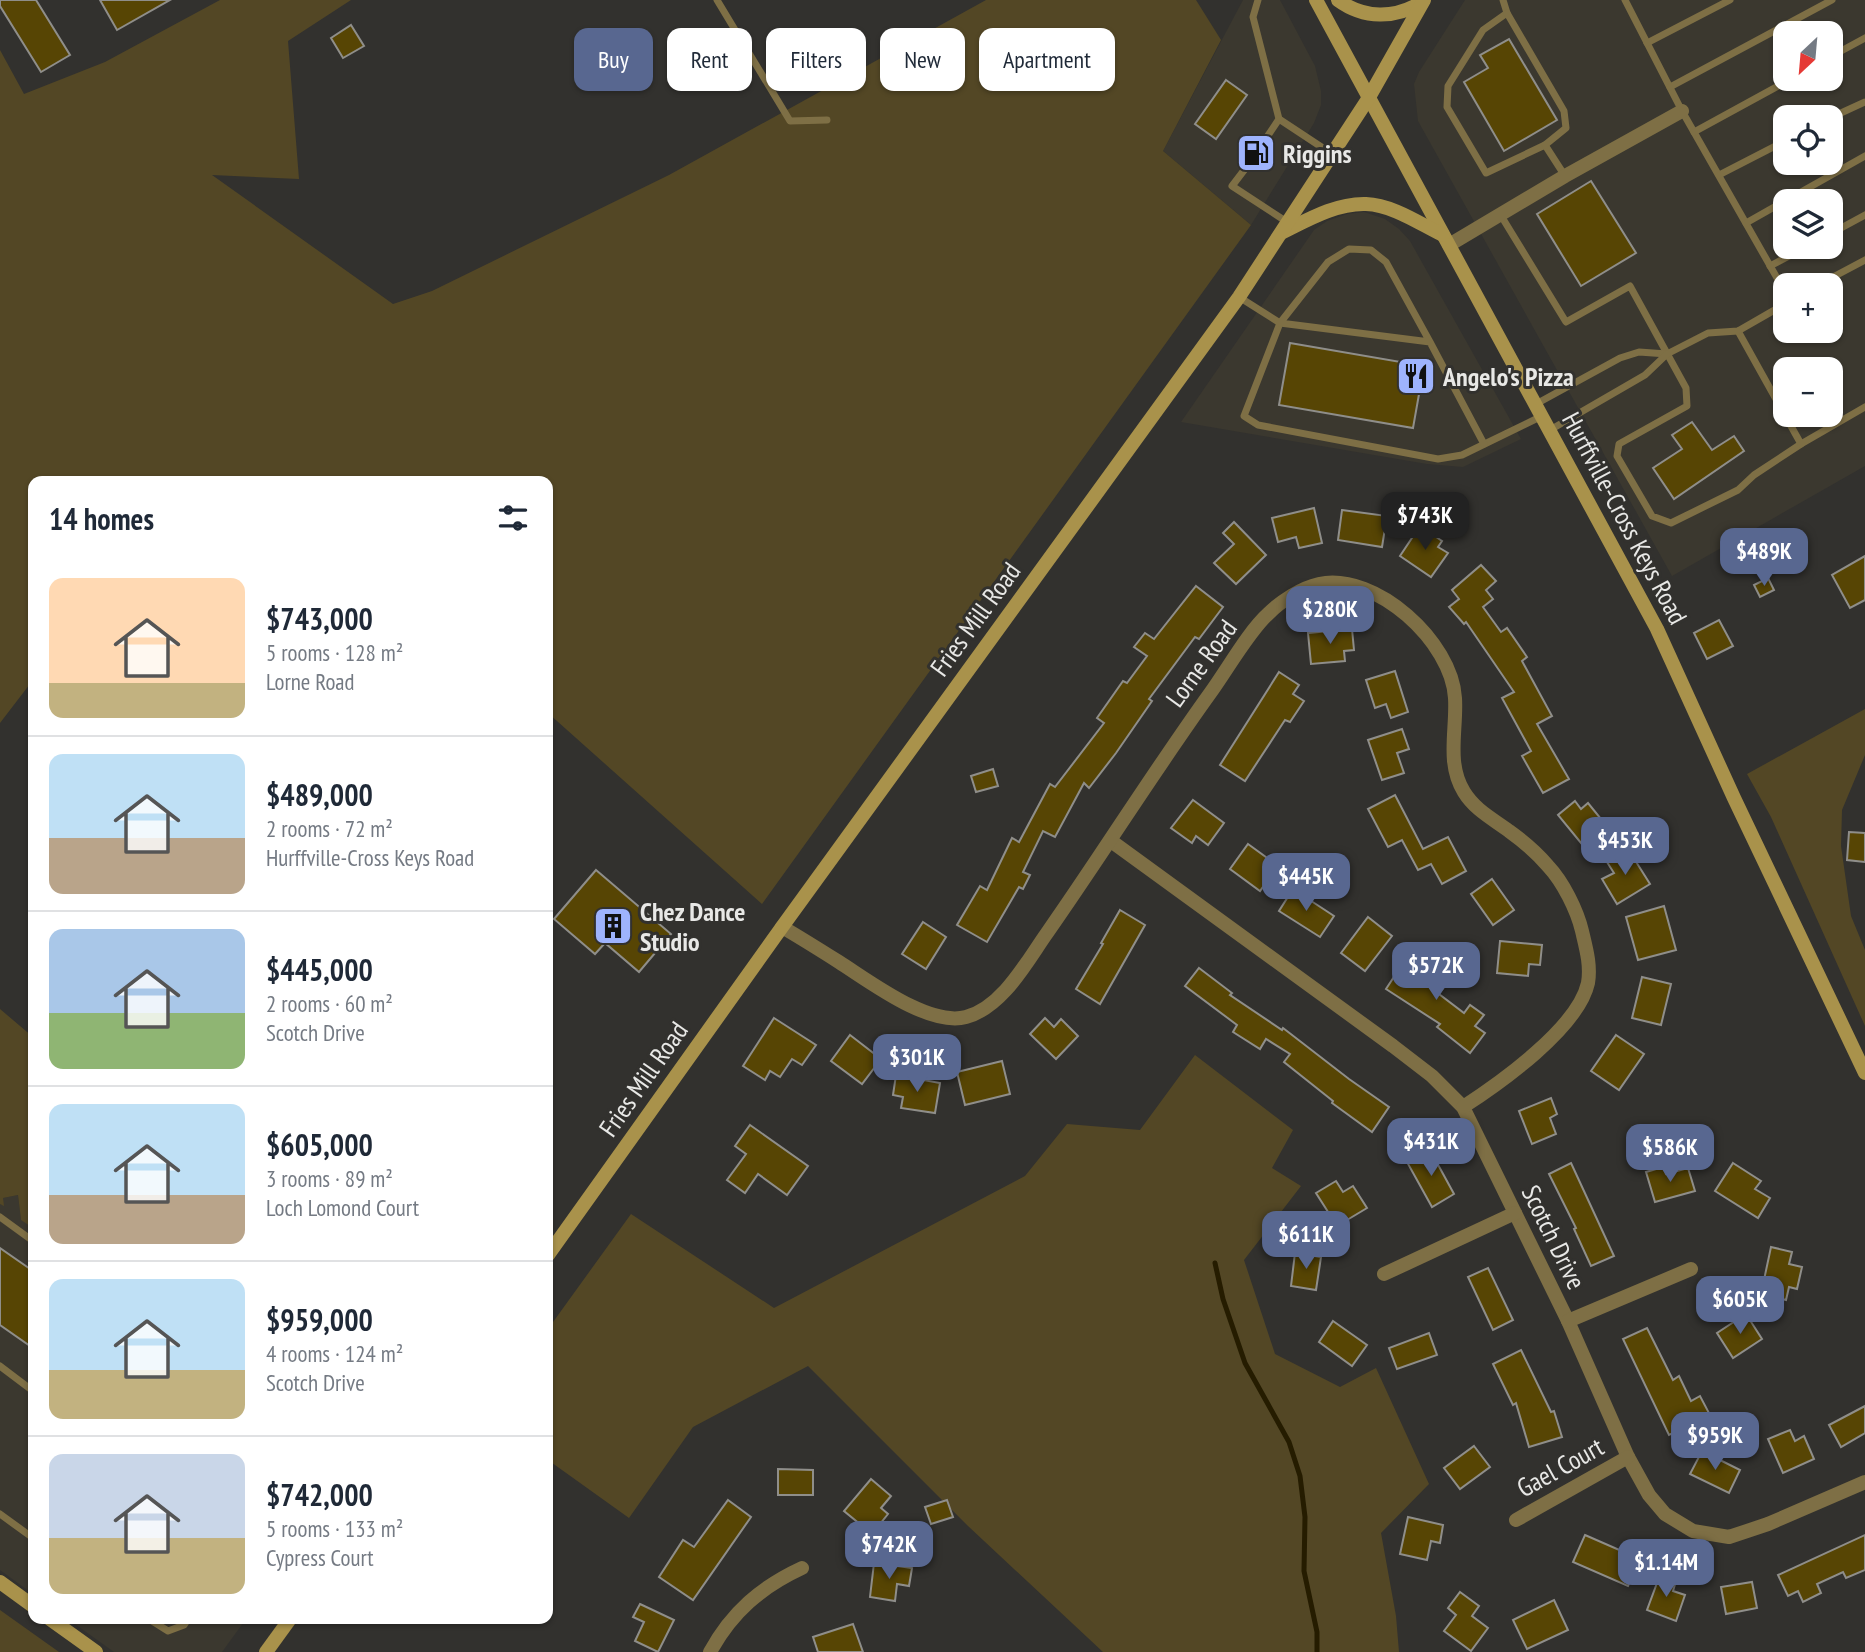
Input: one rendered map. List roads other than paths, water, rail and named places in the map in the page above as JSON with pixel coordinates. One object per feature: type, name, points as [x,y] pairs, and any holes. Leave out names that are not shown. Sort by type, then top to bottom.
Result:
[{"type":"main road","name":"Hurffville-Cross Keys Road","points":[[1316,0],[1657,629],[1865,1073]]},
{"type":"main road","points":[[1338,0],[1346,6],[1380,16],[1409,10],[1424,1]]},
{"type":"main road","name":"Fries Mill Road","points":[[553,1248],[1239,297],[1368,99],[1424,1]]},
{"type":"main road","points":[[1285,227],[1327,211],[1366,204],[1390,209],[1447,240]]},
{"type":"main road","points":[[0,1582],[28,1602]]},
{"type":"main road","points":[[57,1624],[96,1652]]},
{"type":"main road","points":[[266,1652],[286,1624]]},
{"type":"street","points":[[1447,240],[1500,215],[1682,111]]},
{"type":"street","name":"Lorne Road","points":[[782,927],[905,1004],[939,1016],[965,1018],[987,1006],[1012,985],[1111,841],[1175,741],[1266,615],[1294,594],[1320,584],[1361,588],[1387,599],[1413,619],[1433,644],[1447,670],[1455,695],[1455,774],[1466,795],[1482,813],[1508,830],[1551,868],[1579,920],[1589,960],[1587,985],[1573,1014],[1556,1036],[1463,1107]]},
{"type":"street","name":"Scotch Drive","points":[[1111,841],[1393,1046],[1432,1076],[1463,1107],[1568,1321],[1628,1457],[1649,1495],[1665,1514],[1693,1531],[1729,1537],[1865,1482]]},
{"type":"street","points":[[1384,1273],[1515,1213]]},
{"type":"street","points":[[1568,1321],[1691,1269]]},
{"type":"street","name":"Gael Court","points":[[1516,1520],[1628,1457]]},
{"type":"street","points":[[710,1652],[728,1621],[746,1603],[763,1588],[802,1568]]},
{"type":"lane","points":[[717,0],[789,121],[827,120]]},
{"type":"lane","points":[[1258,0],[1253,17],[1279,119],[1332,154]]},
{"type":"lane","points":[[1503,0],[1507,13],[1564,111],[1566,128],[1545,145],[1486,173],[1447,107],[1448,86],[1483,30],[1507,13]]},
{"type":"lane","points":[[1625,0],[1682,111],[1774,273]]},
{"type":"lane","points":[[1647,43],[1730,0]]},
{"type":"lane","points":[[1670,87],[1832,0]]},
{"type":"lane","points":[[1843,50],[1865,38]]},
{"type":"lane","points":[[1694,132],[1773,89]]},
{"type":"lane","points":[[1843,112],[1865,102]]},
{"type":"lane","points":[[1267,136],[1279,119]]},
{"type":"lane","points":[[1545,145],[1565,176]]},
{"type":"lane","points":[[1719,175],[1773,147]]},
{"type":"lane","points":[[1746,223],[1865,156]]},
{"type":"lane","points":[[1245,170],[1232,186],[1285,227]]},
{"type":"lane","points":[[1500,215],[1566,322],[1630,286],[1686,388],[1688,406],[1619,444],[1616,456],[1652,516],[1671,523],[1738,490],[1754,475],[1801,444],[1865,407]]},
{"type":"lane","points":[[1843,227],[1865,215]]},
{"type":"lane","points":[[1484,444],[1386,261],[1371,250],[1349,249],[1328,262],[1280,323],[1244,416],[1258,425],[1438,459],[1462,455],[1484,444],[1620,358],[1639,352],[1667,354]]},
{"type":"lane","points":[[1770,266],[1783,259]]},
{"type":"lane","points":[[1841,273],[1865,260]]},
{"type":"lane","points":[[1239,297],[1280,323],[1430,342]]},
{"type":"lane","points":[[1550,430],[1645,375],[1667,354],[1708,333],[1738,331],[1773,311]]},
{"type":"lane","points":[[1738,331],[1801,444]]},
{"type":"lane","points":[[0,1217],[28,1237]]},
{"type":"lane","points":[[0,1366],[28,1387]]},
{"type":"lane","points":[[0,1514],[28,1534]]},
{"type":"lane","points":[[157,1624],[168,1631],[185,1624]]},
{"type":"waterway","points":[[1215,1263],[1223,1299],[1245,1363],[1289,1442],[1300,1476],[1305,1517],[1304,1571],[1317,1632],[1317,1652]]},
{"type":"place","name":"Riggins","points":[[1256,153]]},
{"type":"place","name":"Angelo's Pizza","points":[[1416,376]]},
{"type":"place","name":"Chez Dance Studio","points":[[613,926]]}]
